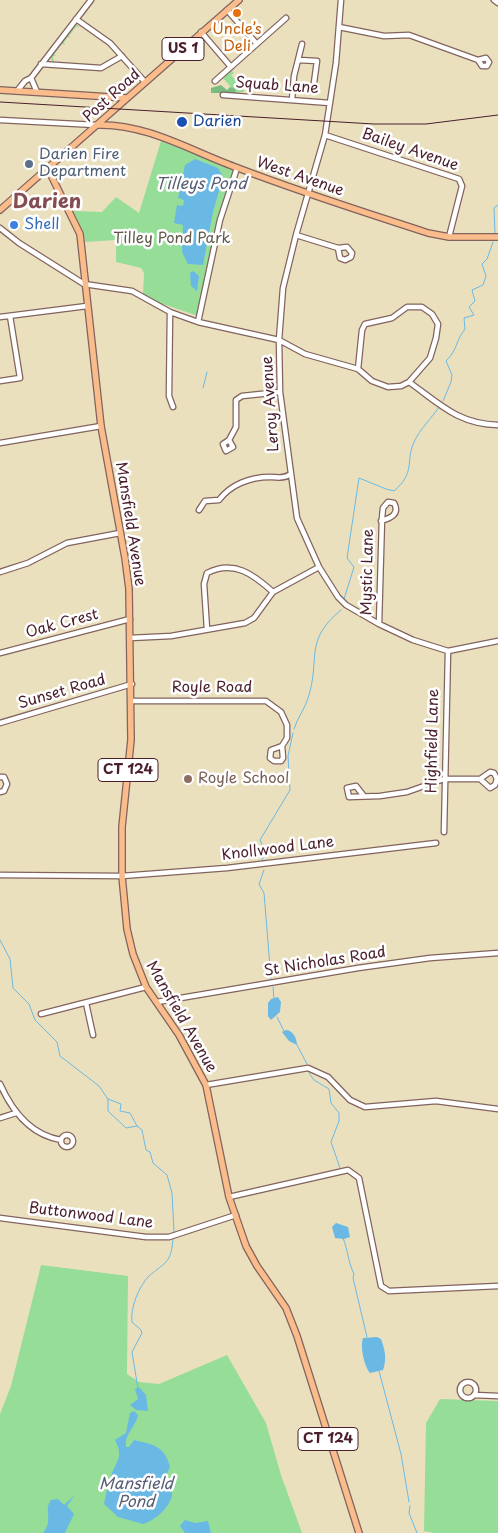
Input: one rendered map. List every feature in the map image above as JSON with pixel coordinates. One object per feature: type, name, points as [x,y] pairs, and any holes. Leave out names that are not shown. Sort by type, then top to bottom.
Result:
[{"type":"main road","name":"Post Road","points":[[0,210],[201,32],[240,0]]},
{"type":"main road","points":[[0,90],[127,98]]},
{"type":"main road","name":"West Avenue","points":[[97,125],[112,125],[142,131],[237,168],[428,233],[450,237],[498,237]]},
{"type":"main road","name":"Mansfield Avenue","points":[[48,169],[80,234],[101,426],[126,565],[130,619],[132,701],[131,740],[122,827],[122,876],[129,938],[138,969],[146,986],[179,1035],[206,1085],[229,1197],[246,1246],[257,1266],[286,1308],[297,1336],[359,1533]]},
{"type":"street","points":[[17,91],[25,81],[31,78],[91,0]]},
{"type":"street","name":"Leroy Avenue","points":[[341,0],[325,135],[283,288],[279,340],[280,392],[289,475],[297,518],[319,567],[338,597],[379,624],[413,640],[448,651],[498,640]]},
{"type":"street","points":[[494,0],[498,3]]},
{"type":"street","points":[[227,10],[258,44]]},
{"type":"street","points":[[215,81],[286,18]]},
{"type":"street","points":[[76,19],[110,43],[145,82]]},
{"type":"street","points":[[339,27],[384,36],[409,35],[478,60]]},
{"type":"street","points":[[201,32],[231,67]]},
{"type":"street","points":[[292,100],[294,76],[302,44]]},
{"type":"street","points":[[42,64],[101,68],[122,56]]},
{"type":"street","points":[[299,60],[317,61],[313,90]]},
{"type":"street","points":[[31,78],[36,92]]},
{"type":"street","name":"Squab Lane","points":[[222,95],[330,103]]},
{"type":"street","points":[[0,120],[97,125]]},
{"type":"street","name":"Bailey Avenue","points":[[325,135],[459,179],[462,186],[450,237]]},
{"type":"street","points":[[198,322],[220,220],[237,168]]},
{"type":"street","points":[[0,228],[19,243],[84,284],[132,291],[170,312],[198,322],[279,340],[305,354],[358,369],[372,381],[388,387],[401,386],[409,382],[430,358],[438,324],[432,314],[422,307],[407,307],[392,318],[365,324],[362,330],[358,369]]},
{"type":"street","points":[[296,235],[338,248]]},
{"type":"street","points":[[0,318],[87,306]]},
{"type":"street","points":[[170,312],[169,396],[173,407]]},
{"type":"street","points":[[0,381],[20,378],[10,316]]},
{"type":"street","points":[[409,382],[460,418],[481,425],[498,425]]},
{"type":"street","points":[[229,440],[236,427],[236,400],[242,396],[280,392]]},
{"type":"street","points":[[0,443],[101,426]]},
{"type":"street","points":[[199,510],[205,501],[218,500],[228,489],[246,480],[268,476],[283,478],[289,475]]},
{"type":"street","name":"Mystic Lane","points":[[379,624],[382,521]]},
{"type":"street","points":[[0,572],[28,563],[67,543],[120,533]]},
{"type":"street","points":[[130,638],[171,636],[244,622],[254,618],[273,592],[319,567]]},
{"type":"street","points":[[207,629],[204,584],[207,573],[220,568],[243,570],[254,575],[273,592]]},
{"type":"street","name":"Oak Crest","points":[[0,653],[130,619]]},
{"type":"street","name":"Highfield Lane","points":[[444,832],[448,651]]},
{"type":"street","name":"Sunset Road","points":[[0,723],[132,684]]},
{"type":"street","name":"Royle Road","points":[[132,701],[266,701],[281,712],[287,724],[287,738],[282,746]]},
{"type":"street","points":[[0,778],[4,777],[7,784],[4,792],[0,792]]},
{"type":"street","points":[[363,795],[380,796],[407,792],[444,779],[480,779]]},
{"type":"street","name":"Knollwood Lane","points":[[0,875],[122,876],[227,868],[436,844]]},
{"type":"street","name":"St Nicholas Road","points":[[157,1002],[430,958],[498,953]]},
{"type":"street","points":[[41,1014],[146,986]]},
{"type":"street","points":[[86,1003],[93,1035]]},
{"type":"street","points":[[206,1085],[308,1068],[328,1077],[350,1100],[365,1108],[436,1101],[498,1109]]},
{"type":"street","points":[[0,1084],[16,1113],[37,1132],[61,1140]]},
{"type":"street","points":[[0,1118],[16,1113]]},
{"type":"street","points":[[229,1197],[348,1170],[359,1178],[381,1286],[389,1291],[498,1286]]},
{"type":"street","name":"Buttonwood Lane","points":[[0,1218],[146,1237],[179,1234],[236,1215]]},
{"type":"street","points":[[474,1394],[498,1396]]},
{"type":"green space","points":[[77,25],[80,27],[76,27],[69,36],[71,38],[68,37],[64,42],[65,45],[62,44],[54,54],[56,56],[53,56],[54,63],[52,63],[51,56]]},
{"type":"green space","points":[[231,70],[234,73],[231,75],[241,86],[243,84],[244,92],[236,93],[222,77]]},
{"type":"green space","points":[[221,85],[227,90],[230,87],[235,89],[236,93],[211,93],[211,88]]},
{"type":"green space","name":"Tilley Pond Park","points":[[161,141],[234,169],[220,215],[198,316],[154,301],[143,294],[144,273],[141,268],[116,262],[116,240],[85,242],[84,233],[73,211],[102,212],[116,197],[139,213]]},
{"type":"green space","points":[[41,1265],[128,1276],[127,1374],[139,1382],[159,1384],[227,1355],[266,1423],[281,1475],[302,1533],[0,1533],[0,1414],[11,1386]]},
{"type":"green space","points":[[440,1399],[498,1401],[498,1533],[434,1533],[424,1531],[426,1423]]},
{"type":"water","name":"Tilleys Pond","points":[[195,159],[218,168],[223,177],[213,212],[203,265],[188,264],[182,252],[183,225],[174,223],[177,205],[183,206],[184,200],[178,198],[185,165]]},
{"type":"water","points":[[193,271],[199,276],[197,291],[191,286],[190,273]]},
{"type":"water","points":[[278,997],[281,1002],[280,1012],[271,1020],[268,1016],[268,1003],[271,999]]},
{"type":"water","points":[[286,1030],[294,1035],[297,1045],[289,1041],[282,1032]]},
{"type":"water","points":[[336,1223],[348,1227],[350,1237],[344,1239],[335,1238],[332,1227]]},
{"type":"water","points":[[377,1337],[381,1339],[384,1347],[384,1366],[383,1370],[370,1373],[364,1361],[362,1342],[363,1338]]},
{"type":"water","points":[[139,1387],[146,1395],[148,1411],[136,1410],[130,1405],[138,1399],[135,1389]]},
{"type":"water","name":"Mansfield Pond","points":[[134,1411],[138,1415],[128,1434],[126,1447],[129,1447],[134,1440],[152,1445],[161,1450],[165,1454],[170,1467],[162,1484],[172,1492],[170,1502],[162,1512],[153,1520],[143,1524],[118,1517],[104,1504],[107,1489],[119,1457],[119,1450],[115,1440],[126,1433],[130,1413]]},
{"type":"water","points":[[75,1495],[67,1506],[74,1514],[65,1533],[43,1533],[48,1524],[48,1508],[51,1500],[58,1499],[64,1505]]},
{"type":"water","points":[[185,1520],[195,1523],[208,1521],[211,1533],[185,1533],[180,1526]]},
{"type":"waterway","points":[[495,233],[494,208],[498,205]]},
{"type":"waterway","points":[[443,401],[452,375],[446,361],[453,353],[465,329],[464,318],[474,315],[469,307],[475,301],[472,290],[483,285],[486,276],[482,264],[487,259],[493,242]]},
{"type":"waterway","points":[[203,388],[207,372]]},
{"type":"waterway","points":[[344,599],[354,567],[347,558],[359,478],[394,491],[408,472],[411,449],[416,437],[439,407]]},
{"type":"waterway","points":[[294,729],[305,706],[312,684],[317,641],[329,621],[341,610]]},
{"type":"waterway","points":[[262,862],[264,849],[260,840],[290,790],[288,756],[293,733]]},
{"type":"waterway","points":[[264,870],[259,884],[264,893],[271,979]]},
{"type":"waterway","points":[[0,940],[10,959],[13,988],[29,1004],[35,1020],[57,1042],[60,1056],[99,1086],[108,1099],[108,1111],[126,1128],[137,1126],[142,1130],[146,1150],[150,1152],[153,1163],[167,1175],[172,1193],[174,1232]]},
{"type":"waterway","points":[[273,987],[274,999]]},
{"type":"waterway","points":[[277,1017],[284,1031]]},
{"type":"waterway","points":[[297,1045],[307,1064]]},
{"type":"waterway","points":[[309,1073],[314,1080],[329,1089],[331,1103],[339,1113],[339,1121],[331,1142],[340,1168]]},
{"type":"waterway","points":[[108,1099],[121,1104],[120,1111],[130,1113],[137,1126]]},
{"type":"waterway","points":[[343,1238],[354,1274],[353,1278],[367,1337]]},
{"type":"waterway","points":[[138,1389],[132,1352],[142,1333],[132,1322],[134,1304],[145,1280],[169,1258],[173,1239]]},
{"type":"waterway","points":[[379,1371],[401,1454],[409,1502]]},
{"type":"waterway","points":[[410,1506],[409,1513],[417,1533]]},
{"type":"railway","points":[[0,102],[374,124],[426,124],[498,115]]},
{"type":"place","name":"Uncle’s Deli","points":[[237,13]]},
{"type":"place","name":"Darien","points":[[182,122]]},
{"type":"place","name":"Darien Fire Department","points":[[29,164]]},
{"type":"place","name":"Shell","points":[[14,225]]},
{"type":"place","name":"Royle School","points":[[188,779]]},
{"type":"district","name":"Darien","points":[[47,202]]}]
